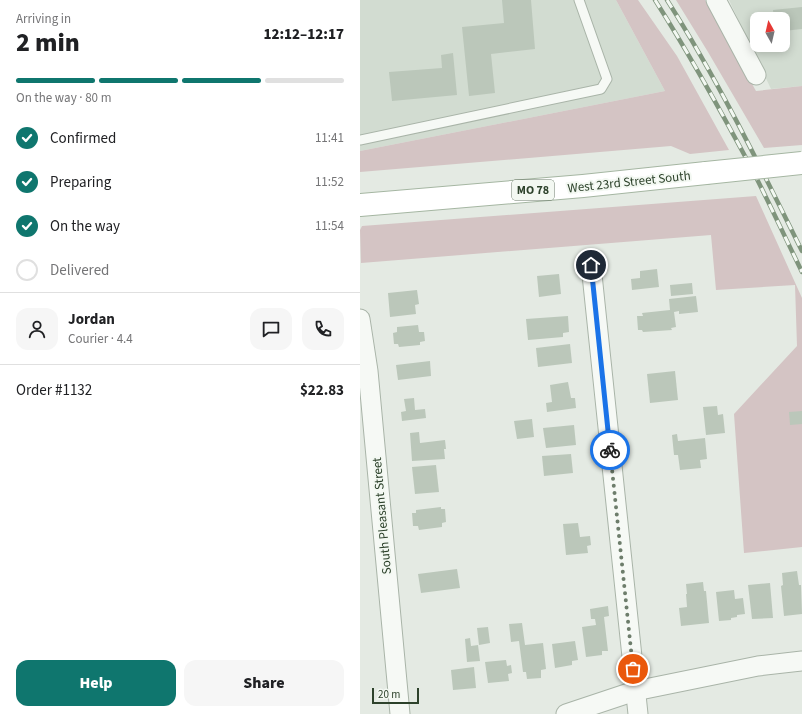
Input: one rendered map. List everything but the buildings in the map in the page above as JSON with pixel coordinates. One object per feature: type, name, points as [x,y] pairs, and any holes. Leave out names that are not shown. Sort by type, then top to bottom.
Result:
[{"type":"main road","name":"West 23rd Street South","points":[[360,205],[583,186],[802,163]]},
{"type":"street","points":[[716,0],[756,76]]},
{"type":"street","points":[[591,265],[638,714]]},
{"type":"street","name":"South Pleasant Street","points":[[360,319],[368,371],[400,714]]},
{"type":"street","points":[[566,714],[635,691],[758,666],[802,661]]},
{"type":"lane","points":[[360,140],[601,89],[607,79],[579,0]]},
{"type":"shaded area","points":[[360,0],[616,0],[665,91],[360,151]]},
{"type":"shaded area","points":[[616,0],[638,0],[677,56],[729,150],[690,154],[671,146],[360,172],[360,151],[665,91]]},
{"type":"shaded area","points":[[676,0],[705,0],[756,91],[802,86],[802,145],[764,148]]},
{"type":"shaded area","points":[[729,0],[802,0],[802,86],[771,89],[754,52],[790,52],[790,12],[750,12],[750,44]]},
{"type":"shaded area","points":[[756,196],[802,298],[802,547],[744,553],[734,414],[797,346],[795,285],[716,290],[711,235],[361,263],[360,230],[362,226]]},
{"type":"railway","points":[[655,0],[718,106],[759,184],[802,272]]},
{"type":"railway","points":[[667,0],[721,92],[802,251]]},
{"type":"way so far","points":[[610,450],[633,669]]},
{"type":"route","points":[[591,265],[610,450]]}]
